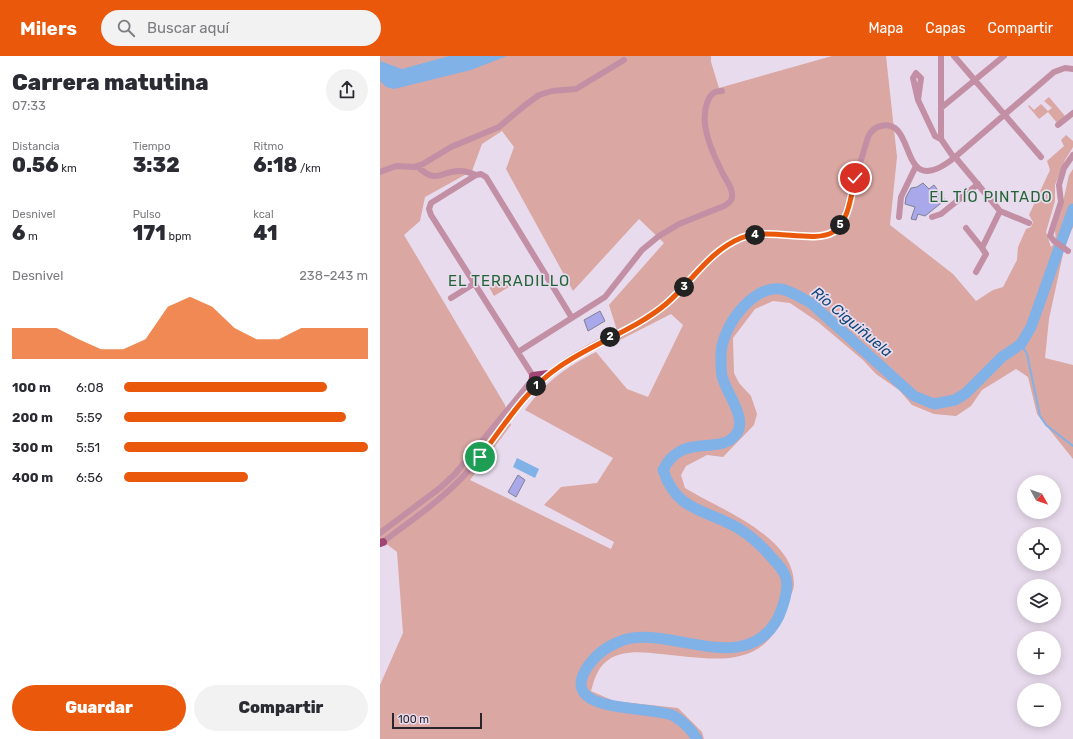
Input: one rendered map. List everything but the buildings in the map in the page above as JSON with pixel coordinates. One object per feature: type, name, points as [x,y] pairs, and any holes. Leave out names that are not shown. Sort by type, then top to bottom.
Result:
[{"type":"main road","points":[[530,387],[533,376],[548,374]]},
{"type":"street","points":[[940,139],[941,56]]},
{"type":"street","points":[[954,56],[1041,157]]},
{"type":"street","points":[[941,108],[1004,56]]},
{"type":"street","points":[[380,172],[396,166],[417,166],[450,147],[499,127],[524,106],[539,96],[552,91],[576,89],[600,76],[624,60]]},
{"type":"street","points":[[380,533],[440,488],[455,474],[530,387],[578,354],[661,308],[713,257],[733,242],[745,237],[765,233],[820,237],[834,232],[844,220],[868,137],[876,128],[888,125],[899,131],[916,166],[924,171],[934,171],[941,168],[1054,72],[1065,68],[1073,69]]},
{"type":"street","points":[[518,352],[605,297],[642,250],[659,236],[679,224],[724,206],[730,201],[732,197],[731,190],[715,157],[703,120],[710,95],[715,92],[722,91]]},
{"type":"street","points":[[918,100],[935,136],[940,139],[1000,211],[1029,223]]},
{"type":"street","points":[[1058,125],[1073,113]]},
{"type":"street","points":[[1066,250],[1050,236],[1061,202],[1059,185],[1063,171],[1073,155]]},
{"type":"street","points":[[417,166],[423,172],[435,177],[462,171],[484,176],[572,318]]},
{"type":"street","points":[[899,217],[901,197],[916,166]]},
{"type":"street","points":[[476,175],[434,201],[429,209],[431,215],[533,376]]},
{"type":"street","points":[[932,217],[941,214],[978,184]]},
{"type":"street","points":[[982,248],[1000,211]]},
{"type":"street","points":[[966,228],[986,254],[976,272]]},
{"type":"street","points":[[451,298],[475,284]]},
{"type":"street","points":[[381,543],[447,491],[468,472],[530,387]]},
{"type":"shaded area","points":[[380,56],[711,56],[711,62],[719,88],[832,56],[886,56],[897,157],[890,225],[953,274],[976,301],[993,290],[1003,287],[1017,260],[1018,247],[1026,229],[1031,227],[1033,222],[1029,215],[1050,170],[1047,161],[1064,146],[1061,140],[1066,135],[1073,141],[1073,147],[1065,160],[1055,185],[1055,201],[1046,232],[1051,247],[1056,242],[1055,230],[1069,175],[1073,169],[1073,227],[1065,245],[1049,319],[1045,358],[1073,365],[1073,459],[1037,414],[1028,377],[1016,369],[982,390],[971,406],[956,416],[934,414],[912,405],[899,390],[876,374],[863,360],[818,322],[790,303],[773,301],[755,309],[733,338],[734,373],[739,383],[751,396],[757,414],[754,425],[723,457],[707,455],[686,466],[681,475],[685,488],[752,526],[768,538],[782,552],[791,567],[794,584],[789,602],[780,624],[768,640],[755,650],[739,656],[722,658],[703,658],[642,652],[617,655],[607,661],[600,668],[591,691],[614,701],[678,708],[702,732],[704,739],[380,739],[380,685],[403,633],[397,552],[380,539]],"holes":[[[502,131],[514,147],[506,169],[573,291],[639,219],[664,243],[609,305],[620,340],[671,314],[683,325],[648,397],[627,389],[596,352],[574,364],[557,376],[541,391],[525,410],[613,458],[597,483],[561,487],[544,505],[614,542],[611,549],[470,480],[511,425],[505,405],[404,235],[420,221],[425,197],[472,171],[482,144]]]},
{"type":"shaded area","points":[[1049,97],[1065,116],[1057,123],[1048,112],[1039,119],[1028,106],[1029,105],[1034,110],[1041,104],[1048,111],[1052,108],[1044,101]]},
{"type":"shaded area","points":[[506,276],[512,285],[494,296],[489,287]]},
{"type":"water","points":[[449,56],[507,56],[471,70],[394,89],[386,87],[380,81],[380,61],[402,69]]},
{"type":"water","points":[[517,458],[539,469],[535,478],[513,467]]},
{"type":"waterway","name":"Río Ciguiñuela","points":[[697,739],[687,726],[674,716],[597,702],[586,695],[581,685],[585,671],[592,661],[605,649],[621,641],[640,637],[727,648],[747,645],[765,635],[779,616],[787,587],[786,578],[782,570],[761,546],[743,531],[693,508],[684,502],[669,484],[663,470],[671,458],[681,451],[691,447],[721,444],[730,440],[737,433],[739,427],[738,412],[724,383],[721,369],[722,345],[732,322],[749,301],[759,294],[770,290],[781,289],[789,291],[811,303],[914,396],[934,404],[955,400],[966,393],[1002,357],[1021,344],[1031,327],[1073,209]]},
{"type":"waterway","points":[[1021,344],[1027,354],[1040,416],[1046,425],[1073,446]]},
{"type":"district","name":"EL TÍO PINTADO","points":[[991,197]]},
{"type":"district","name":"EL TERRADILLO","points":[[509,281]]},
{"type":"route","points":[[480,457],[526,397],[559,366],[661,308],[673,298],[713,257],[728,245],[739,239],[753,235],[783,233],[820,237],[834,232],[844,220],[855,178]]}]
